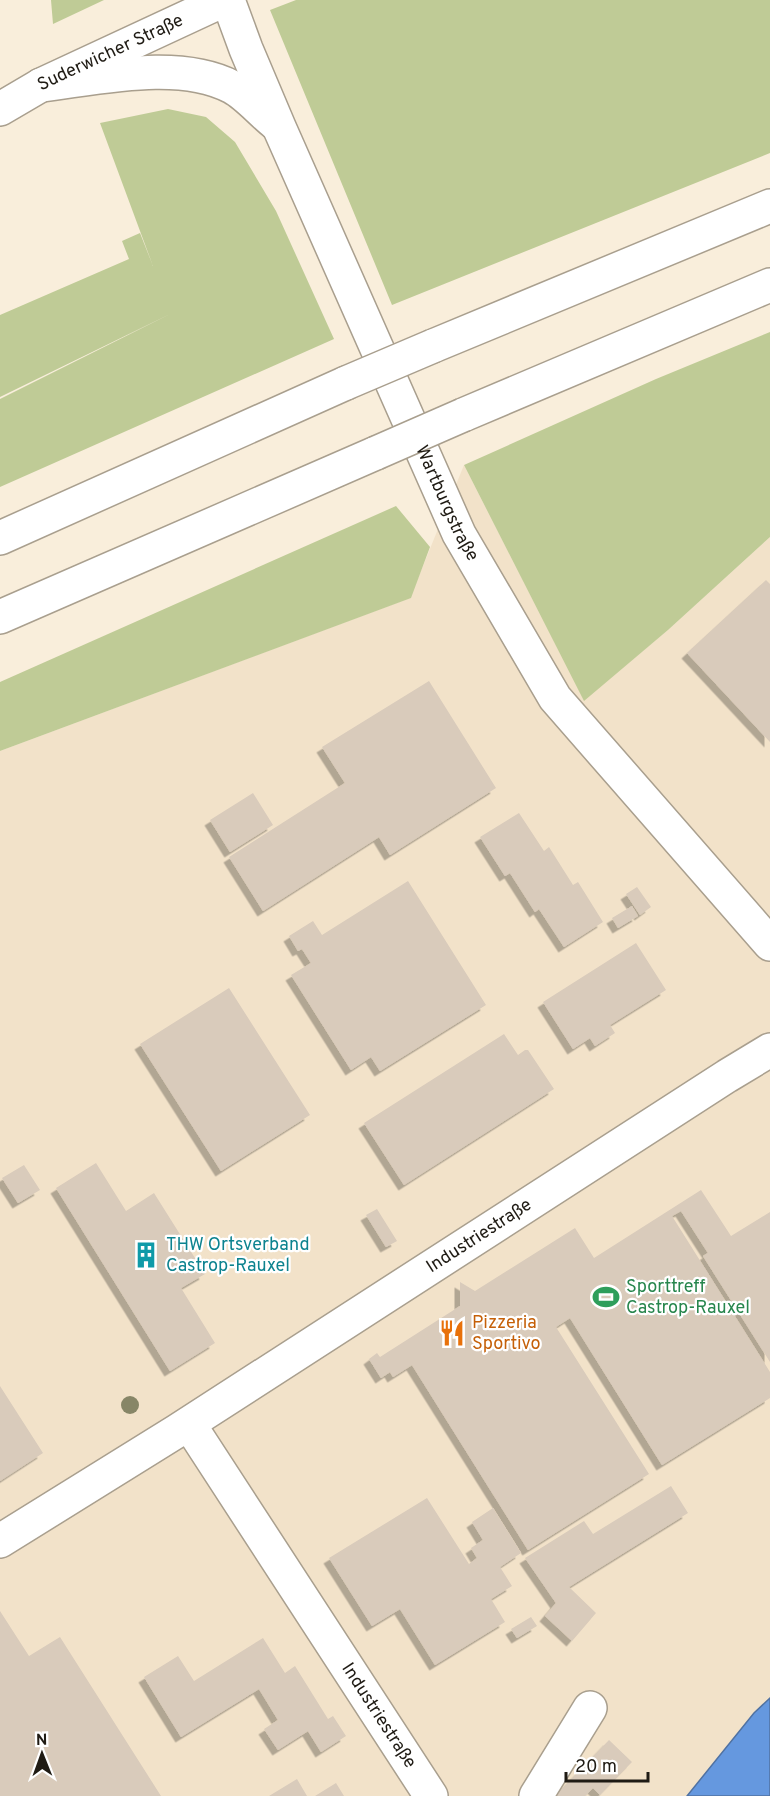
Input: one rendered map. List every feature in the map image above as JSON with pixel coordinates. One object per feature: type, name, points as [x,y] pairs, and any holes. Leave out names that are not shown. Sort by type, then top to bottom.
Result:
[{"type":"main road","name":"Suderwicher Straße","points":[[0,109],[41,85],[224,0]]},
{"type":"main road","name":"Wartburgstraße","points":[[228,0],[279,127],[459,534],[555,698],[770,944]]},
{"type":"main road","points":[[41,85],[158,71],[202,76],[233,88],[279,127]]},
{"type":"main road","points":[[0,538],[433,346],[770,206]]},
{"type":"main road","points":[[0,617],[463,415],[770,285]]},
{"type":"main road","name":"Industriestraße","points":[[0,1541],[189,1424],[708,1087],[770,1050]]},
{"type":"main road","name":"Industriestraße","points":[[189,1424],[431,1796]]},
{"type":"main road","points":[[536,1796],[590,1708]]},
{"type":"shaded area","points":[[464,465],[584,700],[668,630],[770,537],[770,1698],[754,1713],[687,1796],[0,1796],[0,751],[410,598]]},
{"type":"green space","points":[[51,0],[104,0],[53,24]]},
{"type":"green space","points":[[296,0],[770,0],[770,153],[392,305],[270,10]]},
{"type":"green space","points":[[168,109],[206,117],[235,142],[276,211],[334,339],[0,487],[0,399],[170,314],[0,397],[0,315],[129,259],[122,241],[140,233],[153,266],[100,123]]},
{"type":"green space","points":[[770,332],[770,537],[668,630],[584,701],[464,465],[656,379]]},
{"type":"green space","points":[[396,506],[430,547],[411,598],[0,751],[0,682]]},
{"type":"water","points":[[770,1698],[770,1796],[687,1796],[754,1713]]},
{"type":"building","points":[[766,580],[770,584],[770,742],[687,653]]},
{"type":"building","points":[[429,681],[496,788],[390,855],[379,837],[263,911],[229,857],[345,783],[322,747]]},
{"type":"building","points":[[253,793],[273,825],[230,852],[210,820]]},
{"type":"building","points":[[519,813],[544,851],[549,847],[573,885],[578,882],[603,922],[564,947],[539,909],[535,912],[510,873],[505,876],[480,837]]},
{"type":"building","points":[[408,881],[486,1005],[380,1071],[371,1057],[351,1070],[291,975],[311,963],[302,949],[298,951],[289,936],[313,921],[322,935]]},
{"type":"building","points":[[637,887],[651,907],[640,915],[626,894]]},
{"type":"building","points":[[632,906],[638,916],[618,928],[612,918]]},
{"type":"building","points":[[636,943],[666,990],[610,1025],[615,1033],[595,1046],[590,1038],[573,1049],[543,1002]]},
{"type":"building","points":[[229,988],[310,1115],[221,1171],[140,1044]]},
{"type":"building","points":[[504,1034],[518,1055],[528,1050],[554,1089],[404,1185],[364,1123]]},
{"type":"building","name":"THW Ortsverband Castrop-Rauxel","points":[[96,1163],[126,1211],[154,1193],[205,1274],[181,1288],[215,1343],[170,1371],[56,1188]]},
{"type":"building","points":[[24,1165],[40,1190],[18,1203],[2,1178]]},
{"type":"building","points":[[701,1190],[731,1236],[770,1212],[770,1362],[703,1256],[708,1253],[681,1211],[672,1216],[770,1372],[770,1398],[662,1465],[570,1318],[556,1327],[649,1474],[528,1550],[412,1365],[393,1377],[390,1372],[381,1378],[369,1359],[377,1353],[380,1357],[460,1306],[460,1282],[475,1291],[575,1228],[594,1258]]},
{"type":"building","points":[[377,1209],[397,1241],[386,1247],[366,1215]]},
{"type":"building","points":[[0,1386],[43,1453],[0,1481]]},
{"type":"building","points":[[671,1486],[688,1513],[569,1587],[596,1613],[572,1641],[545,1616],[556,1603],[525,1558],[584,1521],[593,1534]]},
{"type":"building","points":[[427,1498],[469,1564],[477,1558],[471,1548],[483,1540],[472,1522],[493,1508],[521,1553],[500,1567],[512,1586],[491,1599],[505,1622],[435,1665],[400,1609],[372,1626],[329,1558]]},
{"type":"building","points":[[0,1611],[29,1656],[60,1637],[161,1796],[0,1796]]},
{"type":"building","points":[[531,1617],[537,1626],[517,1638],[511,1629]]},
{"type":"building","points":[[263,1638],[285,1673],[295,1666],[328,1719],[333,1716],[346,1736],[321,1752],[308,1731],[278,1750],[264,1729],[278,1720],[259,1689],[181,1737],[144,1677],[178,1656],[194,1681]]},
{"type":"building","points":[[609,1740],[632,1762],[600,1795],[593,1788],[585,1796],[555,1796]]},
{"type":"building","points":[[297,1779],[307,1796],[269,1796]]},
{"type":"building","points":[[336,1783],[344,1796],[315,1796]]},
{"type":"place","name":"THW Ortsverband Castrop-Rauxel","points":[[146,1255]]},
{"type":"place","name":"Sporttreff Castrop-Rauxel","points":[[606,1297]]},
{"type":"place","name":"Pizzeria Sportivo","points":[[452,1333]]}]
